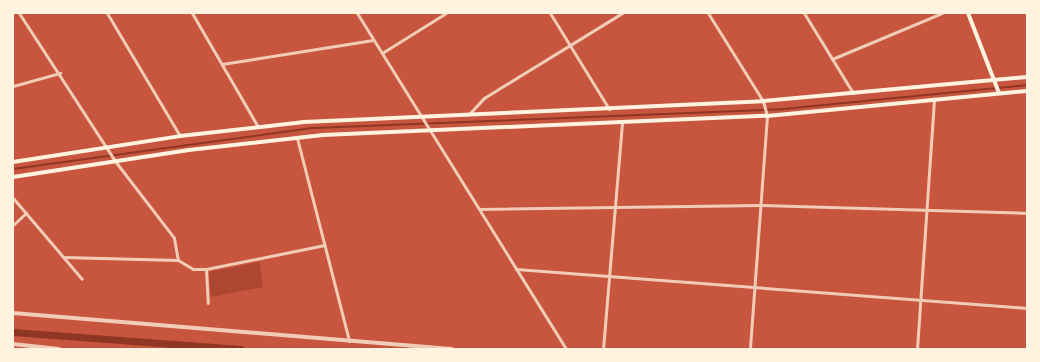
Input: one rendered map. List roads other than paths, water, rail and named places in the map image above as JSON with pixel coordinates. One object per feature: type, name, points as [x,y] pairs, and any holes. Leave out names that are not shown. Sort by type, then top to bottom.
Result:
[{"type":"main road","points":[[968,13],[999,91]]},
{"type":"main road","points":[[13,162],[180,136],[258,127],[420,115],[764,104],[853,93],[1027,77]]},
{"type":"main road","points":[[13,177],[115,161],[297,138],[428,129],[622,123],[767,114],[934,99],[999,91],[1027,91]]},
{"type":"street","points":[[19,13],[60,73],[115,161],[174,238],[178,260]]},
{"type":"street","points":[[106,13],[180,136]]},
{"type":"street","points":[[192,13],[258,127]]},
{"type":"street","points":[[357,13],[566,349]]},
{"type":"street","points":[[382,53],[446,13]]},
{"type":"street","points":[[550,13],[609,109]]},
{"type":"street","points":[[470,113],[484,98],[622,13]]},
{"type":"street","points":[[708,13],[764,104],[767,114],[750,349]]},
{"type":"street","points":[[804,13],[853,93]]},
{"type":"street","points":[[832,60],[942,13]]},
{"type":"street","points":[[222,64],[373,40]]},
{"type":"street","points":[[13,86],[60,73]]},
{"type":"street","points":[[916,349],[934,99]]},
{"type":"street","points":[[603,349],[622,123]]},
{"type":"street","points":[[297,138],[349,341]]},
{"type":"street","points":[[13,198],[82,279]]},
{"type":"street","points":[[480,209],[615,205],[761,205],[1027,213]]},
{"type":"street","points":[[13,225],[26,213]]},
{"type":"street","points":[[63,257],[178,260],[193,269],[206,269],[325,245]]},
{"type":"street","points":[[206,269],[208,303]]},
{"type":"street","points":[[516,269],[1027,308]]},
{"type":"street","points":[[13,313],[452,349]]},
{"type":"street","points":[[13,344],[59,349]]},
{"type":"waterway","points":[[13,169],[314,128],[783,109],[1027,85]]},
{"type":"waterway","points":[[13,332],[240,349]]}]
